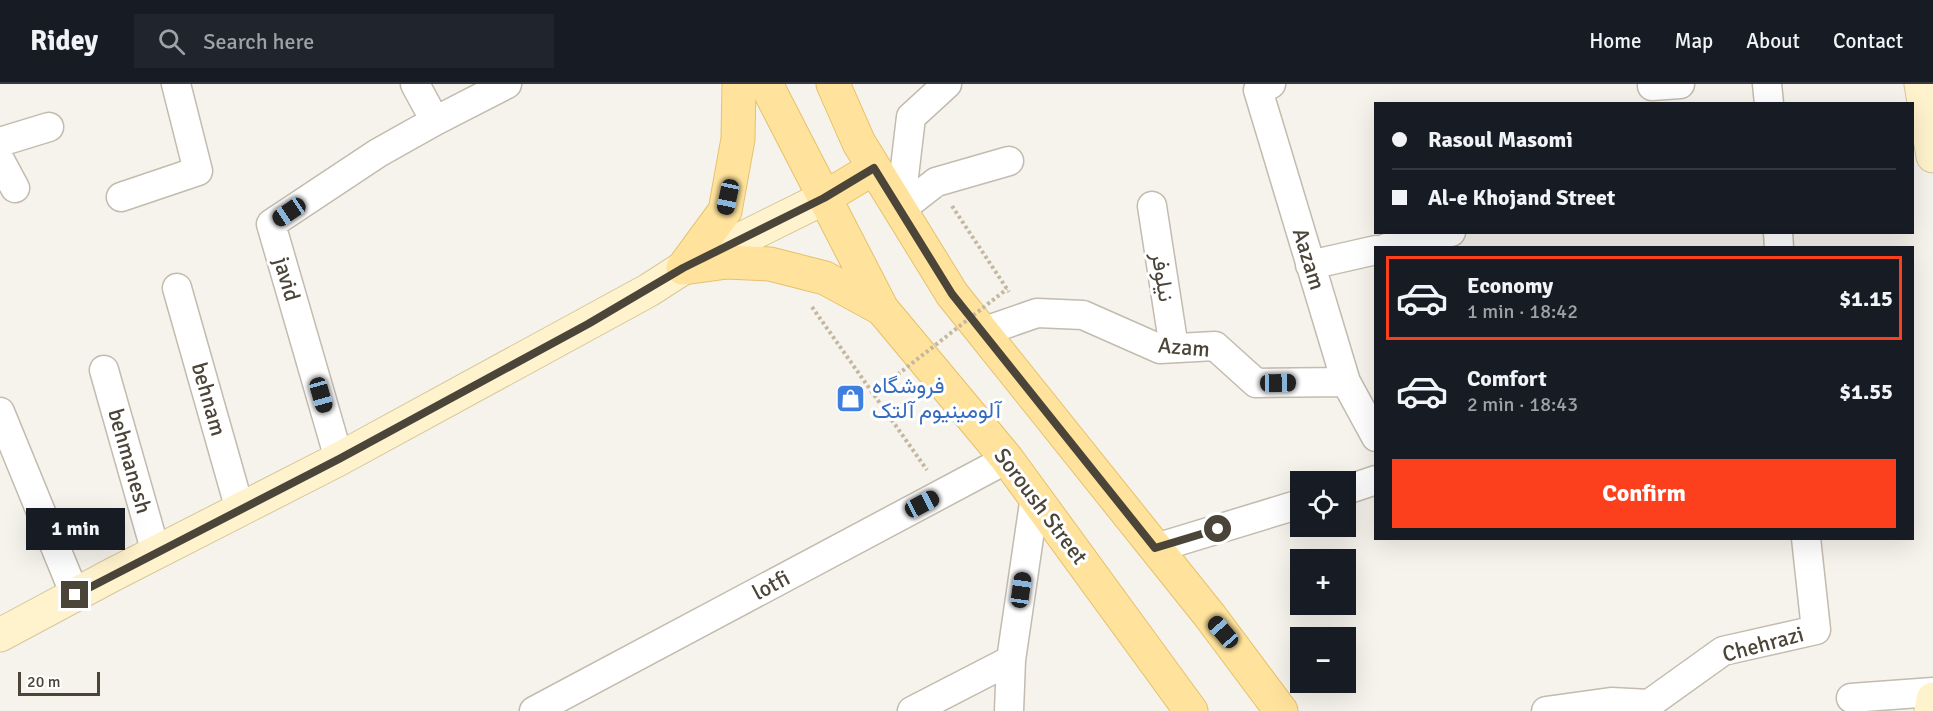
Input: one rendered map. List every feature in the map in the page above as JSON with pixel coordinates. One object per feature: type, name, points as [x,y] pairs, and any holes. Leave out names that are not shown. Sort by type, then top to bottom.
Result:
[{"type":"main road","points":[[683,268],[725,211],[738,139],[739,84]]},
{"type":"main road","name":"Soroush Street","points":[[766,84],[882,309],[1007,459],[1191,711]]},
{"type":"main road","points":[[833,84],[859,143],[952,294],[1210,616],[1291,711]]},
{"type":"main road","points":[[824,198],[874,168]]},
{"type":"main road","points":[[683,268],[727,262],[770,264],[825,278],[882,309]]},
{"type":"main road","points":[[1210,616],[1281,711]]},
{"type":"street","points":[[121,197],[198,171],[176,84]]},
{"type":"street","points":[[415,84],[435,121]]},
{"type":"street","name":"javid","points":[[339,459],[271,224],[378,153],[507,84]]},
{"type":"street","points":[[900,210],[911,117],[947,84]]},
{"type":"street","name":"Aazam","points":[[1271,84],[1258,90],[1346,382],[1374,433]]},
{"type":"street","points":[[1652,84],[1652,87],[1680,84]]},
{"type":"street","points":[[1767,84],[1769,102]]},
{"type":"street","points":[[1922,84],[1933,156]]},
{"type":"street","points":[[0,142],[49,127]]},
{"type":"street","points":[[0,160],[15,188]]},
{"type":"street","points":[[900,210],[936,182],[1009,161]]},
{"type":"street","points":[[0,635],[339,459],[588,324],[683,268],[824,198]]},
{"type":"street","name":"نیلوفر","points":[[1152,206],[1174,348]]},
{"type":"street","points":[[1394,246],[1443,234]]},
{"type":"street","points":[[1310,265],[1374,250]]},
{"type":"street","name":"behnam","points":[[177,288],[240,510]]},
{"type":"street","name":"Azam","points":[[982,332],[1037,314],[1083,315],[1160,349],[1215,346],[1256,383],[1346,382]]},
{"type":"street","name":"behmanesh","points":[[104,370],[156,553]]},
{"type":"street","points":[[0,412],[75,595]]},
{"type":"street","name":"lotfi","points":[[534,711],[1007,459]]},
{"type":"street","points":[[1356,487],[1374,481]]},
{"type":"street","points":[[1009,711],[1011,660],[1035,496]]},
{"type":"street","points":[[1155,548],[1290,507]]},
{"type":"street","name":"Chehrazi","points":[[1557,710],[1611,702],[1660,704],[1723,651],[1816,630],[1806,540]]},
{"type":"street","points":[[912,711],[1011,660]]},
{"type":"street","points":[[1851,698],[1933,692]]},
{"type":"street","points":[[1931,711],[1933,699]]},
{"type":"path","points":[[936,182],[1007,289],[1028,316]]},
{"type":"path","points":[[874,393],[1007,289]]},
{"type":"path","points":[[811,306],[943,493]]},
{"type":"place","name":"فروشگاه آلومینیوم آلتک","points":[[851,398]]},
{"type":"route","points":[[75,595],[339,459],[507,369],[649,290],[683,268],[824,198],[874,168],[952,294],[1155,548],[1218,529]]}]
